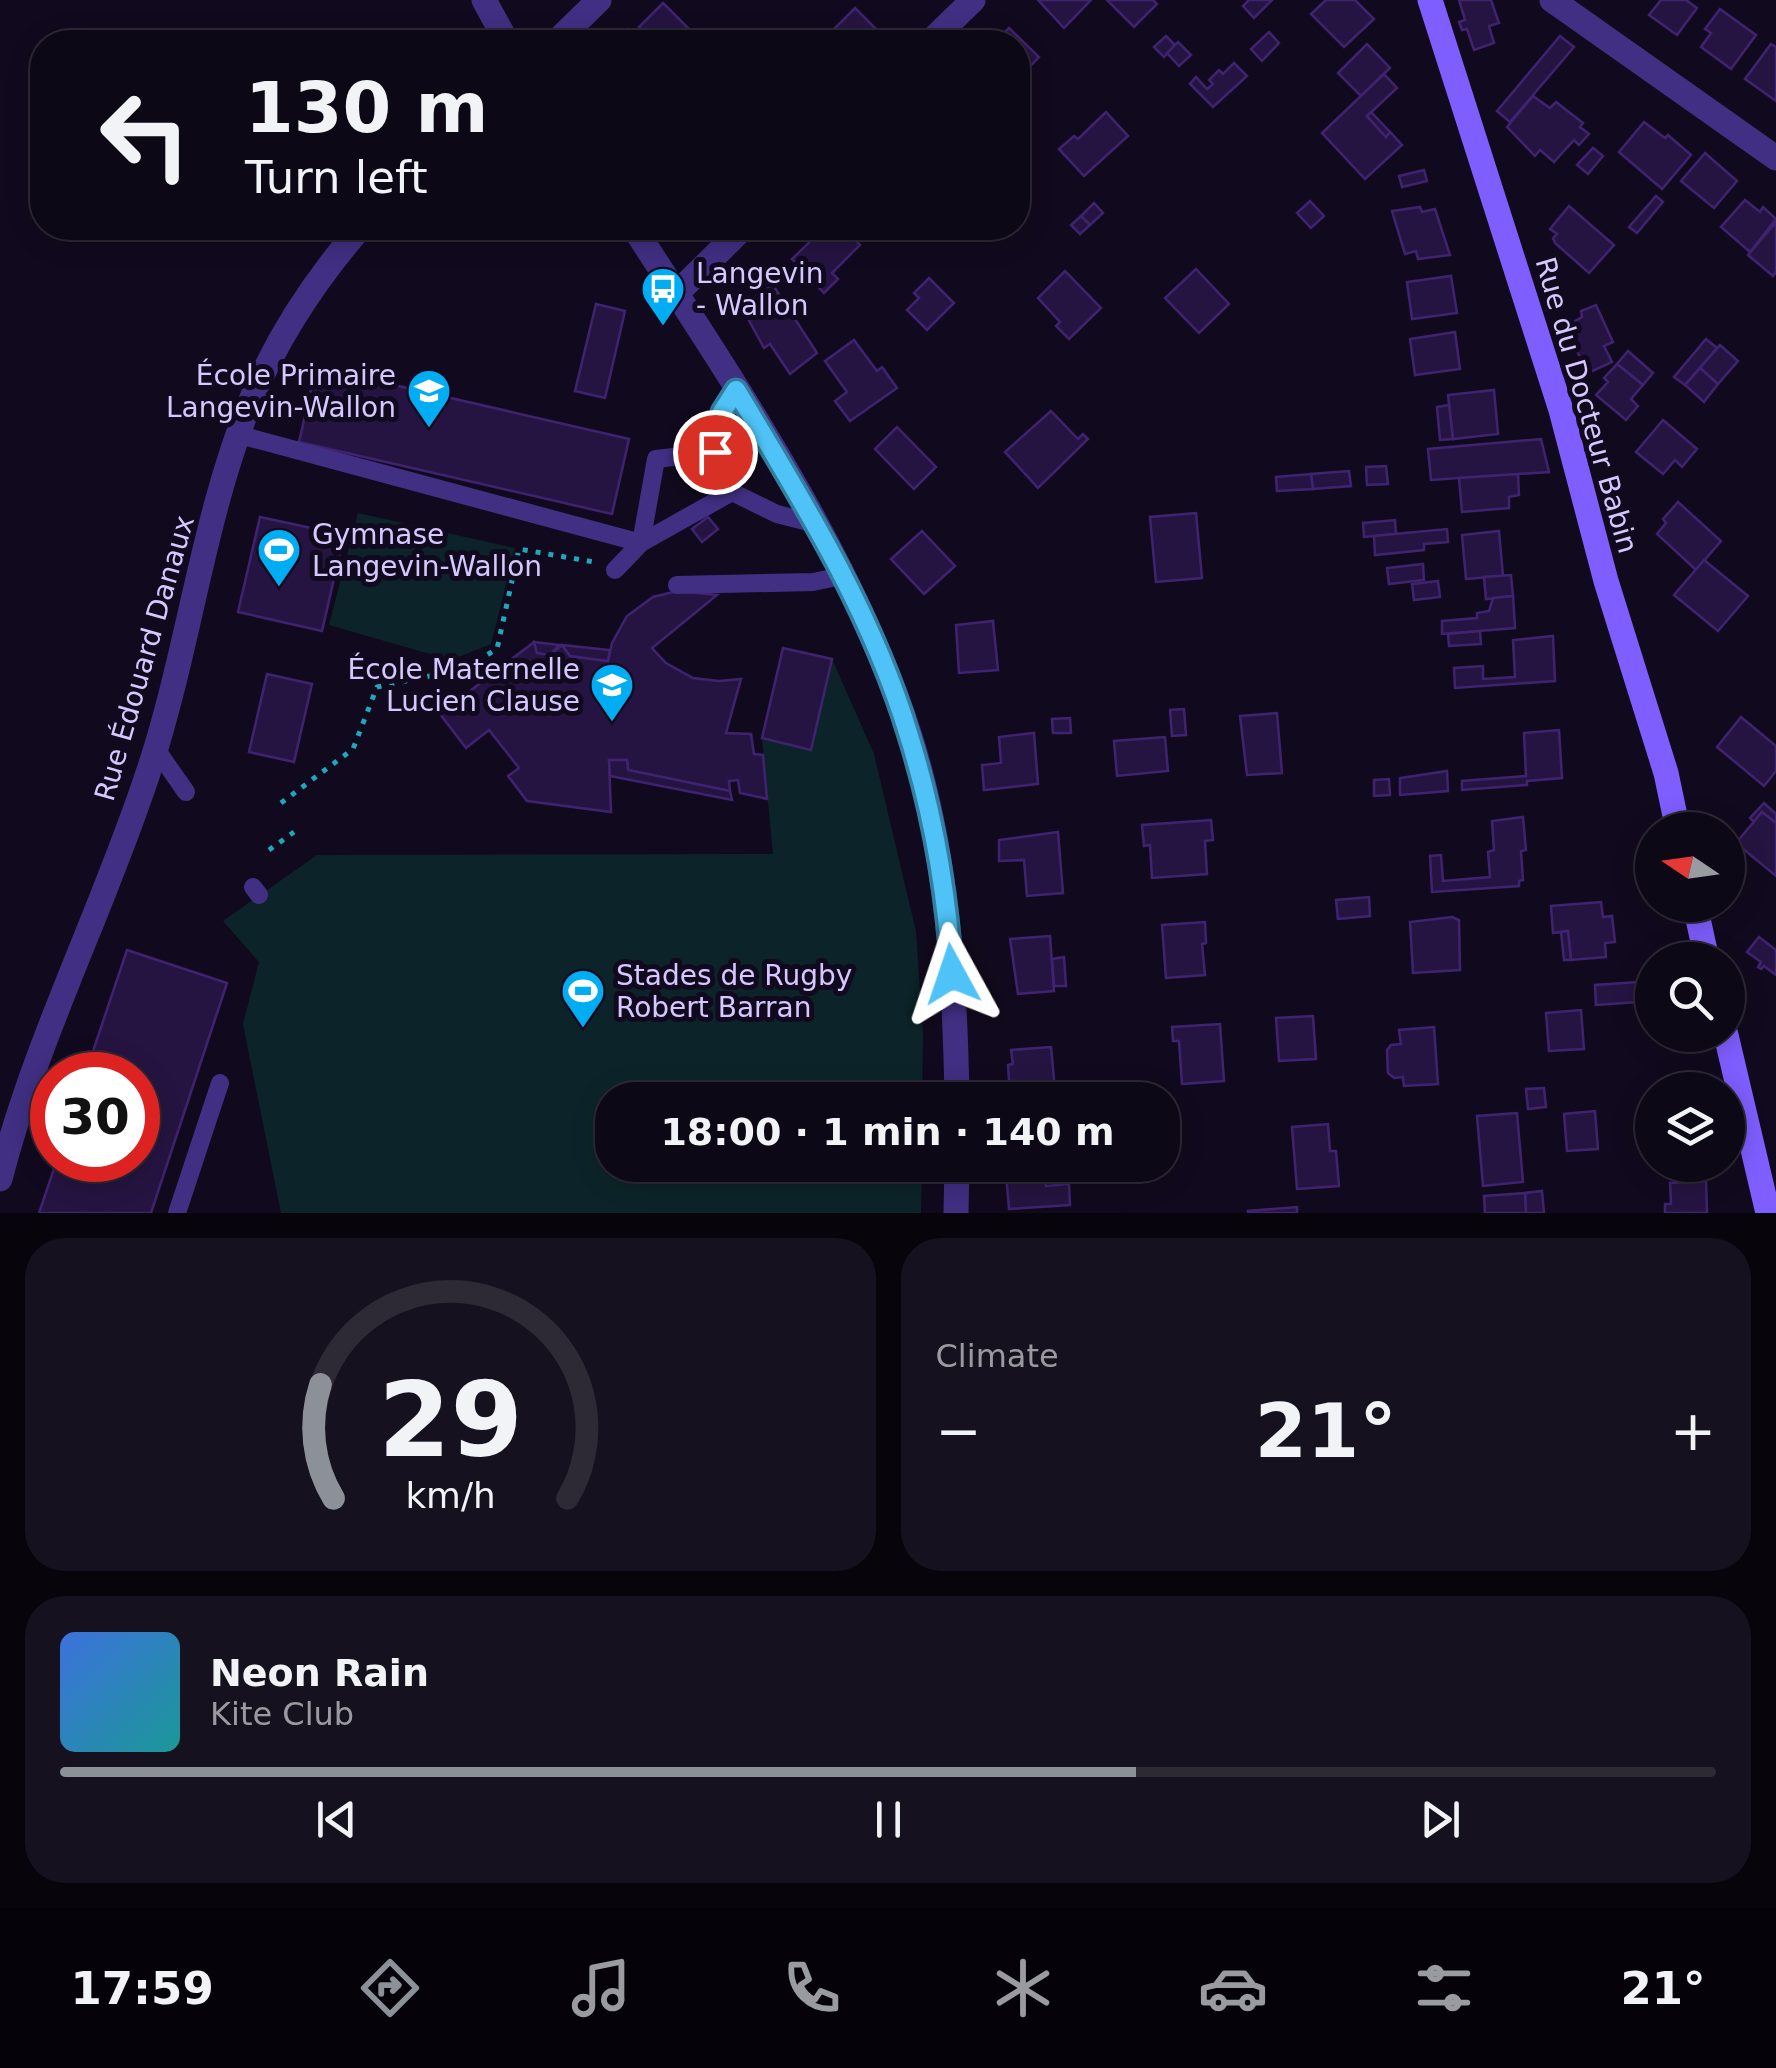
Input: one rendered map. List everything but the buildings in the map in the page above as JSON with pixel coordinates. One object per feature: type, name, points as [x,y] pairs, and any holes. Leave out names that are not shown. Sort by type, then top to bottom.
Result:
[{"type":"main road","name":"Rue du Docteur Babin","points":[[1430,0],[1561,410],[1606,581],[1666,773],[1674,812]]},
{"type":"main road","points":[[1730,1052],[1768,1213]]},
{"type":"street","points":[[484,0],[500,30]]},
{"type":"street","points":[[568,30],[599,0]]},
{"type":"street","points":[[942,30],[973,0]]},
{"type":"street","points":[[1552,0],[1776,158]]},
{"type":"street","name":"Rue Édouard Danaux","points":[[0,1179],[18,1110],[156,749],[221,492],[250,404],[290,321],[351,240]]},
{"type":"street","points":[[642,240],[816,524],[878,650],[926,792],[950,943],[956,1082]]},
{"type":"street","points":[[676,294],[732,240]]},
{"type":"street","points":[[956,1213],[957,1182]]},
{"type":"lane","points":[[736,390],[722,412],[715,452],[732,492],[756,506],[816,524]]},
{"type":"lane","points":[[240,435],[641,543]]},
{"type":"lane","points":[[641,543],[658,452],[715,452]]},
{"type":"lane","points":[[615,570],[641,543],[732,492]]},
{"type":"lane","points":[[677,586],[813,582],[842,576]]},
{"type":"lane","points":[[156,749],[186,792]]},
{"type":"lane","points":[[177,1213],[220,1083]]},
{"type":"path","points":[[281,804],[353,748],[377,687],[462,670],[497,648],[519,550],[606,564],[641,543]]},
{"type":"path","points":[[269,850],[294,832]]},
{"type":"green space","points":[[358,513],[515,548],[491,644],[451,660],[329,625]]},
{"type":"green space","name":"Stades de Rugby Robert Barran","points":[[832,659],[874,754],[916,932],[922,1082],[595,1082],[595,1182],[922,1182],[921,1213],[281,1213],[243,1024],[259,962],[223,921],[317,855],[773,854],[762,738],[811,749]]},
{"type":"place","name":"Langevin - Wallon","points":[[663,327]]},
{"type":"place","name":"École Primaire Langevin-Wallon","points":[[429,429]]},
{"type":"place","name":"Gymnase Langevin-Wallon","points":[[279,588]]},
{"type":"place","name":"École Maternelle Lucien Clause","points":[[612,723]]},
{"type":"place","name":"Stades de Rugby Robert Barran","points":[[583,1029]]},
{"type":"route","points":[[715,452],[722,412],[736,390],[816,524],[878,650],[926,792],[938,854],[952,974]]}]
